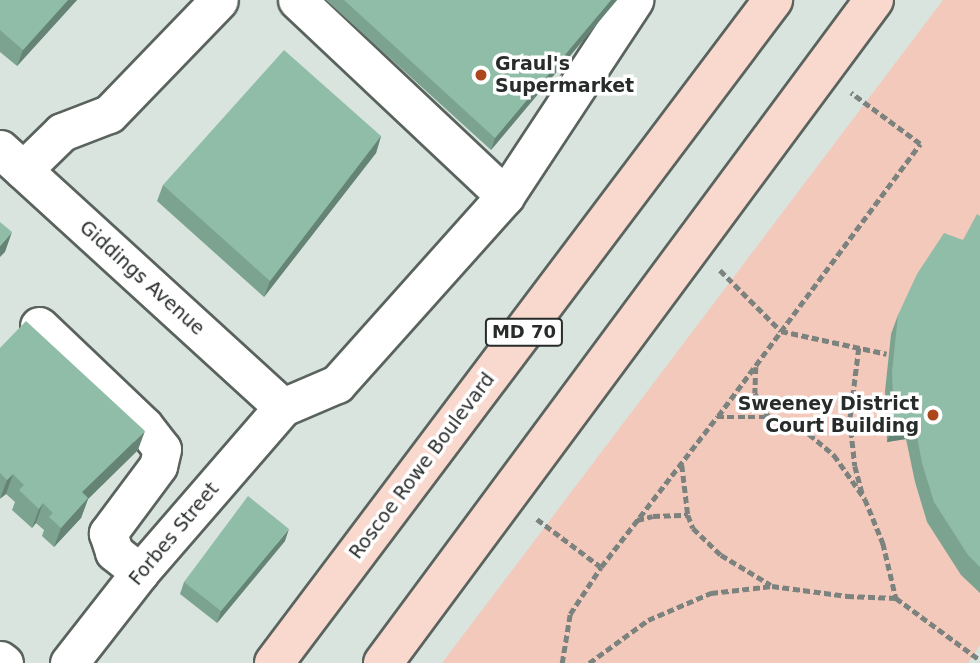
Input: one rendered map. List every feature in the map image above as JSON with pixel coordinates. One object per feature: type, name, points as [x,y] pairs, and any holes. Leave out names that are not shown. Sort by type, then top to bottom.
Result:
[{"type":"main road","name":"Roscoe Rowe Boulevard","points":[[274,663],[773,0]]},
{"type":"main road","points":[[383,663],[874,0]]},
{"type":"street","points":[[11,159],[62,132],[109,114],[219,0]]},
{"type":"street","points":[[297,0],[505,196]]},
{"type":"street","points":[[283,407],[337,384],[505,196],[634,0]]},
{"type":"street","name":"Giddings Avenue","points":[[11,159],[283,407]]},
{"type":"street","points":[[38,326],[144,426],[162,449],[158,466],[108,533],[114,551],[140,572]]},
{"type":"street","name":"Forbes Street","points":[[69,663],[140,572],[283,407]]},
{"type":"path","points":[[562,663],[570,614],[601,567],[717,417],[920,144],[822,71]]},
{"type":"path","points":[[693,247],[732,279],[781,331],[887,354]]},
{"type":"path","points":[[859,348],[850,420],[855,466],[883,543],[896,598]]},
{"type":"path","points":[[756,363],[755,393],[760,406],[769,417]]},
{"type":"path","points":[[717,417],[769,417],[809,435],[834,455],[865,499]]},
{"type":"path","points":[[682,463],[688,515],[693,528],[721,555],[772,586]]},
{"type":"path","points":[[509,496],[601,567]]},
{"type":"path","points":[[637,520],[653,516],[688,515]]},
{"type":"path","points":[[589,663],[660,614],[711,593],[772,586],[847,596],[896,598],[980,660]]},
{"type":"shaded area","points":[[943,0],[980,0],[980,238],[891,334],[885,391],[887,442],[907,439],[915,482],[927,522],[980,593],[980,645],[968,663],[442,663]]},
{"type":"building","points":[[0,0],[68,0],[23,50],[0,30]]},
{"type":"building","name":"Graul's Supermarket","points":[[344,0],[611,0],[495,138]]},
{"type":"building","points":[[284,50],[381,136],[270,281],[163,185]]},
{"type":"building","name":"Sweeney District Court Building","points":[[977,214],[980,216],[980,567],[968,555],[934,502],[922,463],[914,420],[894,423],[892,372],[898,315],[917,274],[944,233],[963,240]]},
{"type":"building","points":[[0,222],[12,232],[0,246]]},
{"type":"building","points":[[26,321],[145,431],[82,492],[88,498],[61,528],[49,517],[53,513],[43,503],[39,509],[19,490],[24,485],[13,474],[7,480],[0,473],[0,348]]},
{"type":"building","points":[[248,496],[289,529],[221,611],[184,582]]},
{"type":"place","name":"Graul's Supermarket","points":[[481,75]]},
{"type":"place","name":"Sweeney District Court Building","points":[[933,415]]}]
